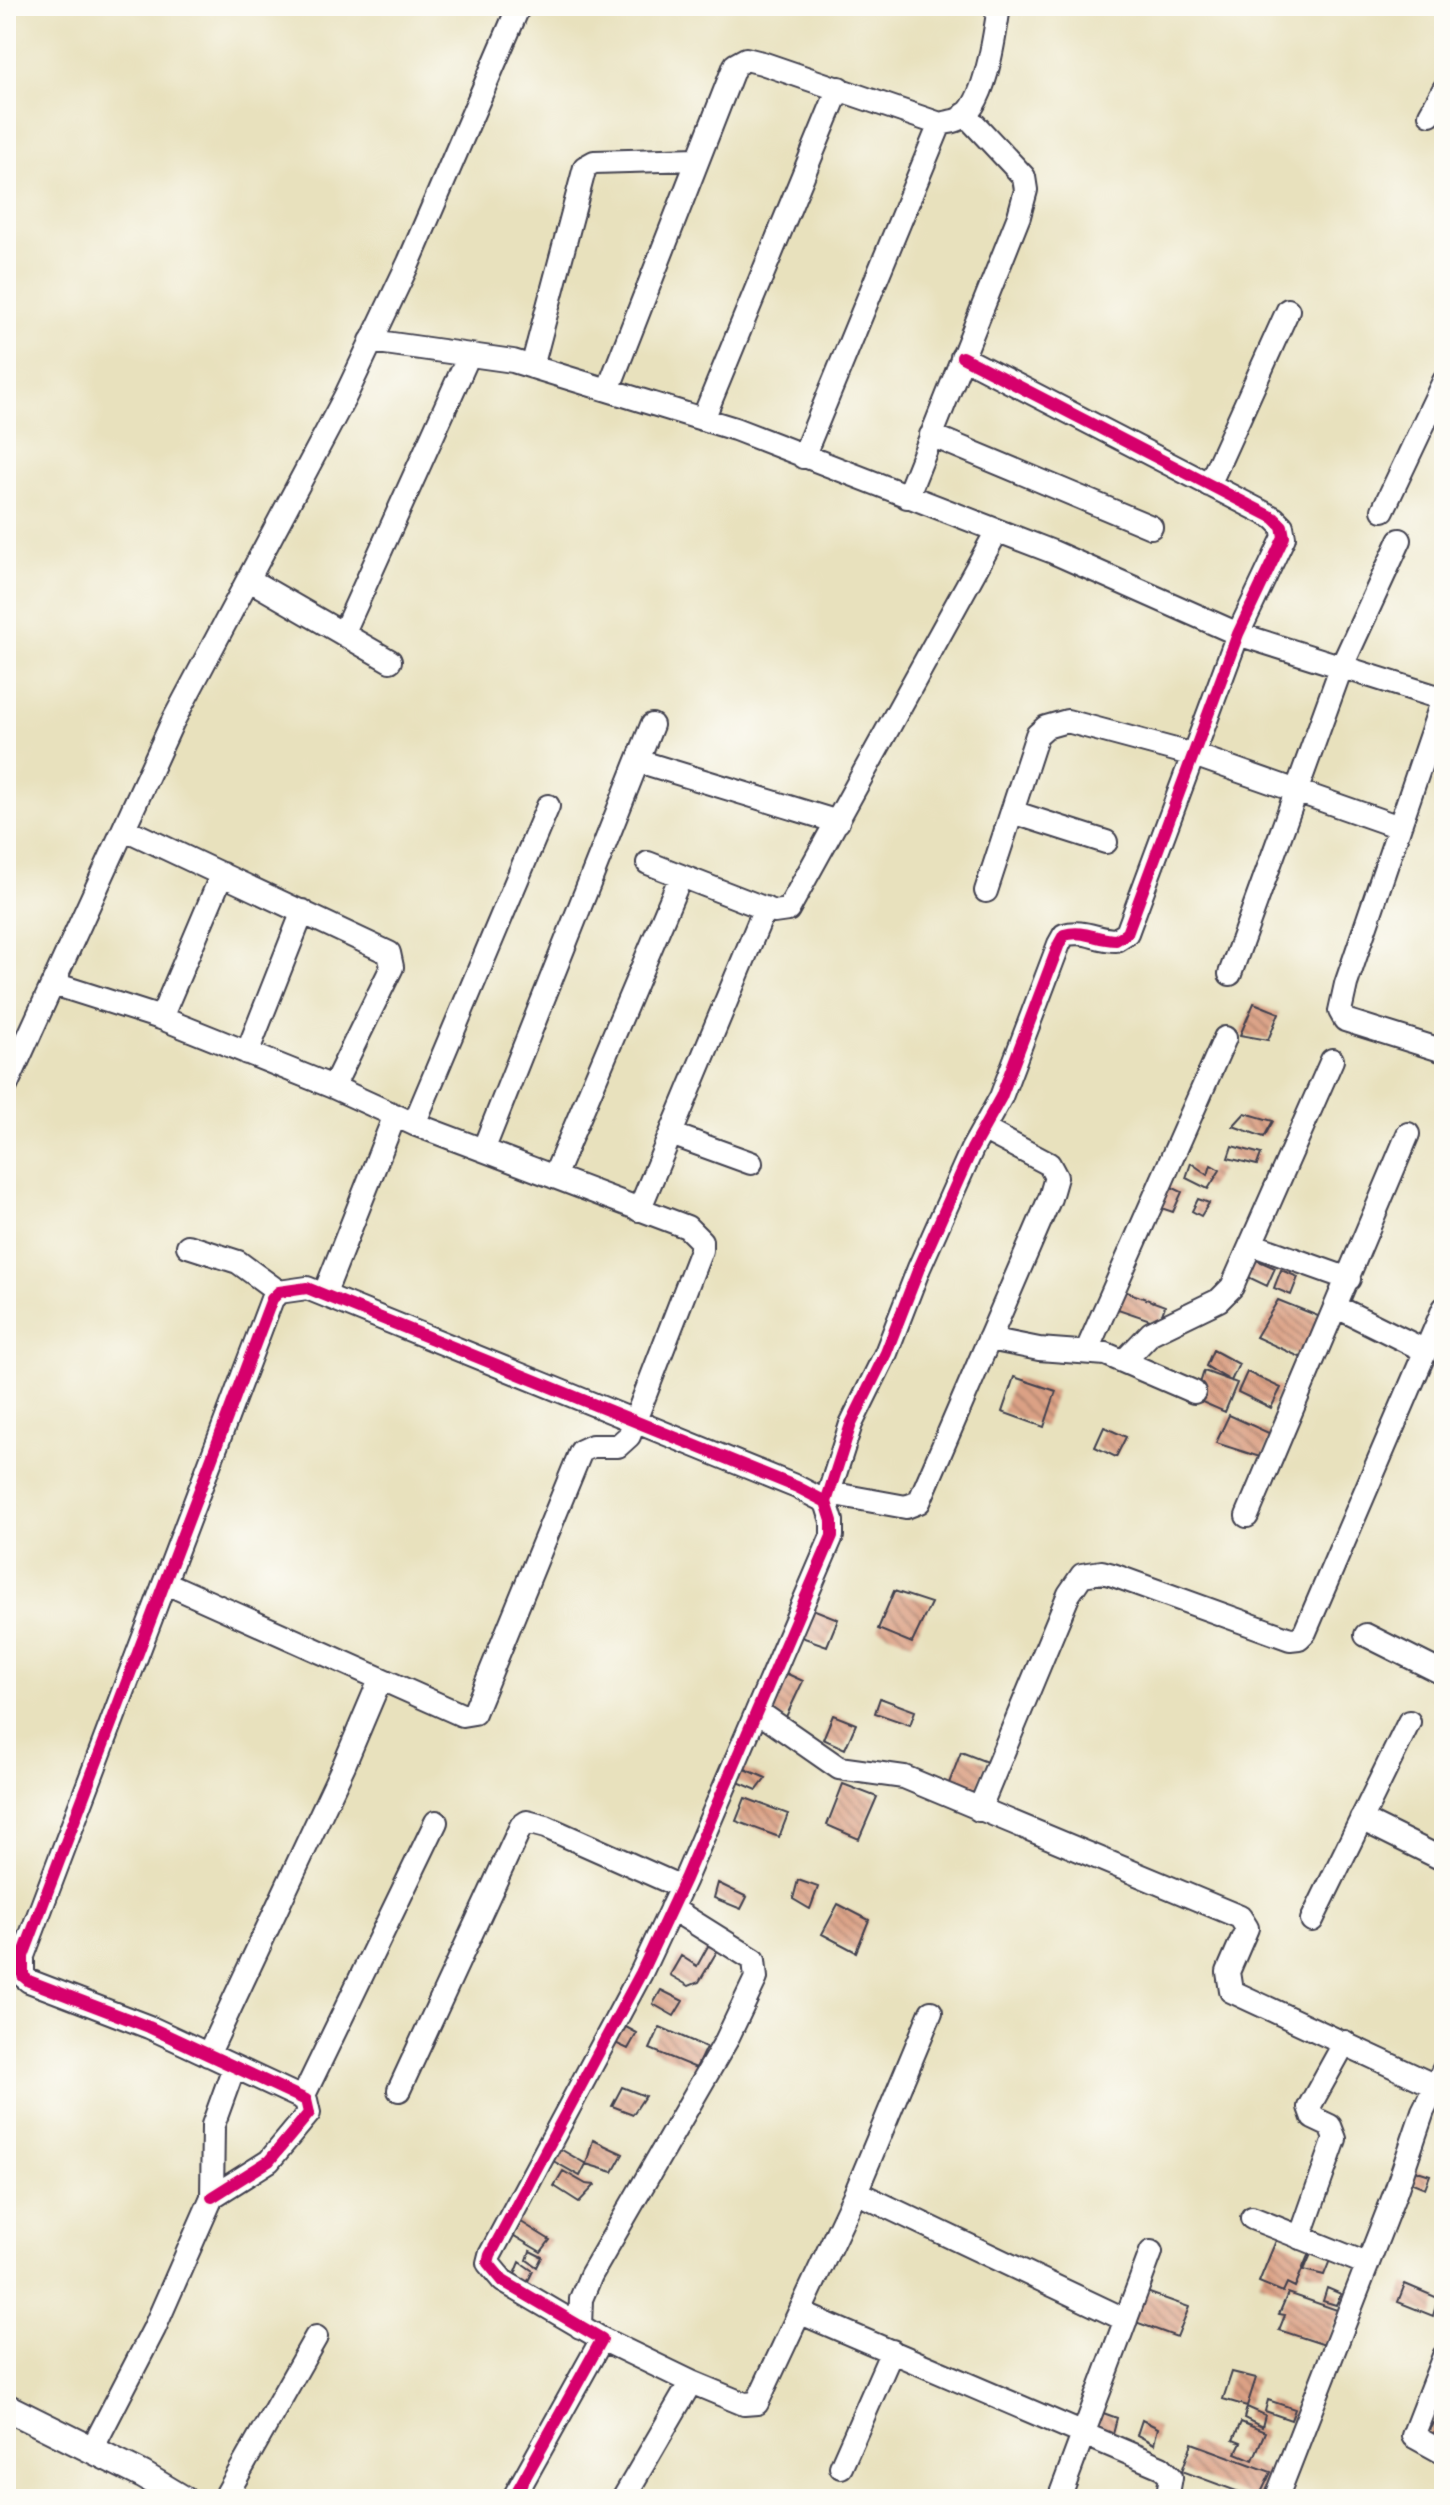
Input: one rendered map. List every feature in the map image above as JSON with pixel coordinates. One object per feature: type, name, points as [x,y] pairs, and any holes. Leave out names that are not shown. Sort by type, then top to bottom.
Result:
[{"type":"street","points":[[6,1086],[172,723],[371,341],[519,6]]},
{"type":"street","points":[[608,390],[735,65],[746,59],[940,124],[965,114],[975,104],[991,56],[999,6]]},
{"type":"street","points":[[703,419],[839,88]]},
{"type":"street","points":[[1430,114],[1444,89]]},
{"type":"street","points":[[907,497],[1019,216],[1026,190],[1024,177],[965,114]]},
{"type":"street","points":[[803,457],[940,124]]},
{"type":"street","points":[[532,367],[585,167],[594,162],[697,159]]},
{"type":"street","points":[[1209,485],[1288,310]]},
{"type":"street","points":[[371,341],[532,367],[703,419],[997,531],[1238,634],[1444,698],[1346,984],[1340,1011],[1345,1020],[1443,1047]]},
{"type":"street","points":[[343,634],[469,355]]},
{"type":"street","points":[[931,2012],[856,2192],[757,2403],[744,2404],[602,2339],[503,2281],[488,2263],[543,2153],[608,2040],[681,1887],[832,1536],[827,1498],[851,1424],[886,1353],[919,1268],[1027,1034],[1064,935],[1086,932],[1116,940],[1127,933],[1238,634],[1284,537],[1282,526],[1274,518],[962,357]]},
{"type":"street","points":[[1383,510],[1444,381]]},
{"type":"street","points":[[931,435],[1151,527]]},
{"type":"street","points":[[648,863],[774,912],[788,910],[997,531]]},
{"type":"street","points":[[1230,974],[1341,668],[1400,540]]},
{"type":"street","points":[[248,579],[390,661]]},
{"type":"street","points":[[986,891],[1037,735],[1046,727],[1067,721],[1099,727],[1194,755],[1399,827]]},
{"type":"street","points":[[484,1148],[652,725]]},
{"type":"street","points":[[638,761],[838,822]]},
{"type":"street","points":[[324,1295],[548,806]]},
{"type":"street","points":[[1012,812],[1106,842]]},
{"type":"street","points":[[125,829],[382,949],[392,959],[392,967],[333,1087]]},
{"type":"street","points":[[161,1018],[222,874]]},
{"type":"street","points":[[554,1177],[681,876]]},
{"type":"street","points":[[639,1210],[765,908]]},
{"type":"street","points":[[247,1053],[303,911]]},
{"type":"street","points":[[54,984],[161,1018],[333,1087],[405,1120],[695,1232],[701,1241],[701,1250],[629,1436],[618,1446],[592,1446],[581,1451],[474,1713],[462,1715],[166,1583]]},
{"type":"street","points":[[1087,1350],[1225,1038]]},
{"type":"street","points":[[1125,1360],[1151,1333],[1175,1324],[1225,1295],[1251,1244],[1332,1060]]},
{"type":"street","points":[[212,2197],[280,2151],[309,2113],[308,2103],[303,2097],[136,2022],[29,1981],[23,1976],[22,1968],[23,1956],[272,1299],[279,1292],[307,1288],[827,1498],[916,1506],[1050,1198],[1056,1177],[1049,1164],[983,1129]]},
{"type":"street","points":[[671,1134],[751,1163]]},
{"type":"street","points":[[1247,1516],[1408,1134]]},
{"type":"street","points":[[1251,1244],[1349,1279]]},
{"type":"street","points":[[188,1246],[238,1262],[279,1292]]},
{"type":"street","points":[[1337,1307],[1426,1351]]},
{"type":"street","points":[[979,1810],[1069,1594],[1082,1575],[1113,1575],[1290,1639],[1299,1638],[1305,1632],[1444,1308]]},
{"type":"street","points":[[989,1339],[1039,1349],[1087,1350],[1125,1360],[1194,1392]]},
{"type":"street","points":[[1366,1635],[1444,1674]]},
{"type":"street","points":[[208,2055],[344,1765],[380,1680]]},
{"type":"street","points":[[757,1711],[839,1768],[904,1777],[1240,1917],[1247,1928],[1228,1972],[1231,1991],[1441,2081],[1276,2499]]},
{"type":"street","points":[[1312,1920],[1409,1722]]},
{"type":"street","points":[[1361,1819],[1442,1853]]},
{"type":"street","points":[[303,2097],[436,1822]]},
{"type":"street","points":[[399,2090],[521,1826],[527,1822],[546,1827],[681,1887]]},
{"type":"street","points":[[580,2327],[581,2299],[587,2283],[726,2041],[756,1978],[754,1960],[671,1908]]},
{"type":"street","points":[[1300,2238],[1335,2139],[1330,2126],[1313,2118],[1309,2107],[1345,2042]]},
{"type":"street","points":[[92,2449],[154,2329],[212,2197],[213,2125],[234,2067]]},
{"type":"street","points":[[856,2192],[1126,2320]]},
{"type":"street","points":[[1252,2218],[1367,2264]]},
{"type":"street","points":[[1059,2499],[1151,2252]]},
{"type":"street","points":[[801,2313],[1170,2472],[1171,2487],[1167,2499]]},
{"type":"street","points":[[224,2499],[316,2337]]},
{"type":"street","points":[[513,2499],[602,2339]]},
{"type":"street","points":[[841,2467],[892,2351]]},
{"type":"street","points":[[1444,2356],[1413,2433],[1416,2440],[1444,2453]]},
{"type":"street","points":[[623,2499],[691,2382]]},
{"type":"street","points":[[6,2407],[183,2499]]},
{"type":"building","points":[[1254,1003],[1279,1013],[1268,1040],[1240,1035]]},
{"type":"building","points":[[1245,1113],[1273,1121],[1264,1137],[1233,1126]]},
{"type":"building","points":[[1232,1146],[1261,1154],[1257,1165],[1228,1158]]},
{"type":"building","points":[[1191,1163],[1208,1175],[1211,1165],[1220,1170],[1208,1189],[1186,1178]]},
{"type":"building","points":[[1165,1184],[1182,1192],[1173,1212],[1155,1206]]},
{"type":"building","points":[[1198,1199],[1209,1203],[1201,1216],[1192,1211]]},
{"type":"building","points":[[1252,1258],[1275,1268],[1267,1286],[1244,1275]]},
{"type":"building","points":[[1281,1270],[1298,1277],[1291,1295],[1274,1288]]},
{"type":"building","points":[[1119,1289],[1165,1306],[1159,1323],[1112,1307]]},
{"type":"building","points":[[1278,1300],[1323,1318],[1302,1358],[1256,1337]]},
{"type":"building","points":[[1213,1350],[1239,1364],[1231,1381],[1206,1366]]},
{"type":"building","points":[[1204,1371],[1237,1383],[1225,1412],[1195,1399]]},
{"type":"building","points":[[1247,1372],[1281,1388],[1271,1408],[1238,1392]]},
{"type":"building","points":[[1014,1377],[1056,1391],[1044,1427],[1002,1412]]},
{"type":"building","points":[[1229,1415],[1271,1434],[1263,1458],[1216,1443]]},
{"type":"building","points":[[1104,1427],[1126,1437],[1116,1457],[1095,1447]]},
{"type":"building","points":[[894,1591],[931,1603],[912,1643],[878,1629]]},
{"type":"building","points":[[805,1606],[838,1619],[827,1646],[790,1633]]},
{"type":"building","points":[[779,1670],[803,1681],[785,1719],[761,1709]]},
{"type":"building","points":[[880,1698],[915,1711],[910,1725],[875,1713]]},
{"type":"building","points":[[833,1715],[856,1724],[845,1749],[823,1739]]},
{"type":"building","points":[[961,1752],[987,1762],[974,1796],[948,1786]]},
{"type":"building","points":[[738,1766],[766,1778],[757,1790],[733,1780]]},
{"type":"building","points":[[843,1784],[877,1797],[859,1839],[827,1825]]},
{"type":"building","points":[[745,1798],[788,1814],[779,1837],[736,1821]]},
{"type":"building","points":[[798,1880],[818,1887],[810,1909],[793,1899]]},
{"type":"building","points":[[718,1883],[747,1897],[741,1909],[714,1898]]},
{"type":"building","points":[[838,1904],[869,1920],[856,1952],[822,1934]]},
{"type":"building","points":[[708,1946],[719,1948],[699,1982],[689,1986],[670,1975],[681,1956],[697,1966]]},
{"type":"building","points":[[661,1990],[683,2001],[674,2016],[653,2004]]},
{"type":"building","points":[[622,2025],[637,2033],[628,2049],[613,2042]]},
{"type":"building","points":[[660,2027],[706,2047],[696,2068],[650,2049]]},
{"type":"building","points":[[622,2087],[645,2096],[633,2114],[612,2106]]},
{"type":"building","points":[[593,2140],[623,2154],[613,2172],[586,2164]]},
{"type":"building","points":[[555,2146],[586,2164],[580,2176],[548,2158]]},
{"type":"building","points":[[1408,2168],[1430,2175],[1425,2188],[1405,2180]]},
{"type":"building","points":[[563,2171],[586,2184],[595,2185],[579,2202],[554,2186]]},
{"type":"building","points":[[518,2220],[550,2240],[541,2252],[511,2234]]},
{"type":"building","points":[[1277,2238],[1309,2253],[1295,2287],[1287,2283],[1283,2292],[1259,2282]]},
{"type":"building","points":[[530,2251],[542,2257],[537,2267],[527,2260]]},
{"type":"building","points":[[1311,2254],[1330,2260],[1324,2275],[1304,2270]]},
{"type":"building","points":[[520,2262],[533,2271],[525,2287],[513,2279]]},
{"type":"building","points":[[1405,2284],[1438,2298],[1433,2316],[1398,2302]]},
{"type":"building","points":[[1327,2288],[1341,2294],[1336,2305],[1323,2301]]},
{"type":"building","points":[[1141,2290],[1189,2307],[1177,2337],[1130,2320]]},
{"type":"building","points":[[1288,2293],[1340,2311],[1325,2345],[1279,2330],[1285,2315],[1279,2314]]},
{"type":"building","points":[[1232,2372],[1256,2378],[1247,2406],[1223,2399]]},
{"type":"building","points":[[1268,2400],[1295,2409],[1291,2420],[1265,2411]]},
{"type":"building","points":[[1247,2407],[1265,2415],[1262,2427],[1244,2418]]},
{"type":"building","points":[[1095,2410],[1117,2418],[1112,2437],[1089,2431]]},
{"type":"building","points":[[1142,2420],[1158,2428],[1154,2444],[1137,2435]]},
{"type":"building","points":[[1241,2422],[1265,2432],[1253,2460],[1236,2453],[1241,2443],[1233,2440]]},
{"type":"building","points":[[1433,2423],[1444,2425],[1435,2444],[1425,2438]]},
{"type":"building","points":[[1192,2443],[1271,2472],[1258,2499],[1182,2471]]},
{"type":"cycle path","points":[[826,1502],[851,1424],[886,1353],[919,1268],[972,1149],[1001,1097],[1059,944],[1064,935],[1071,933],[1116,940],[1127,933],[1238,634],[1284,537],[1282,526],[1274,518],[962,357]]},
{"type":"cycle path","points":[[212,2197],[269,2161],[309,2113],[306,2100],[149,2027],[29,1981],[23,1976],[23,1956],[272,1299],[279,1292],[307,1288],[797,1487],[826,1502],[832,1521],[832,1536],[685,1879],[641,1973],[490,2255],[488,2263],[503,2281],[602,2339],[513,2499]]}]
